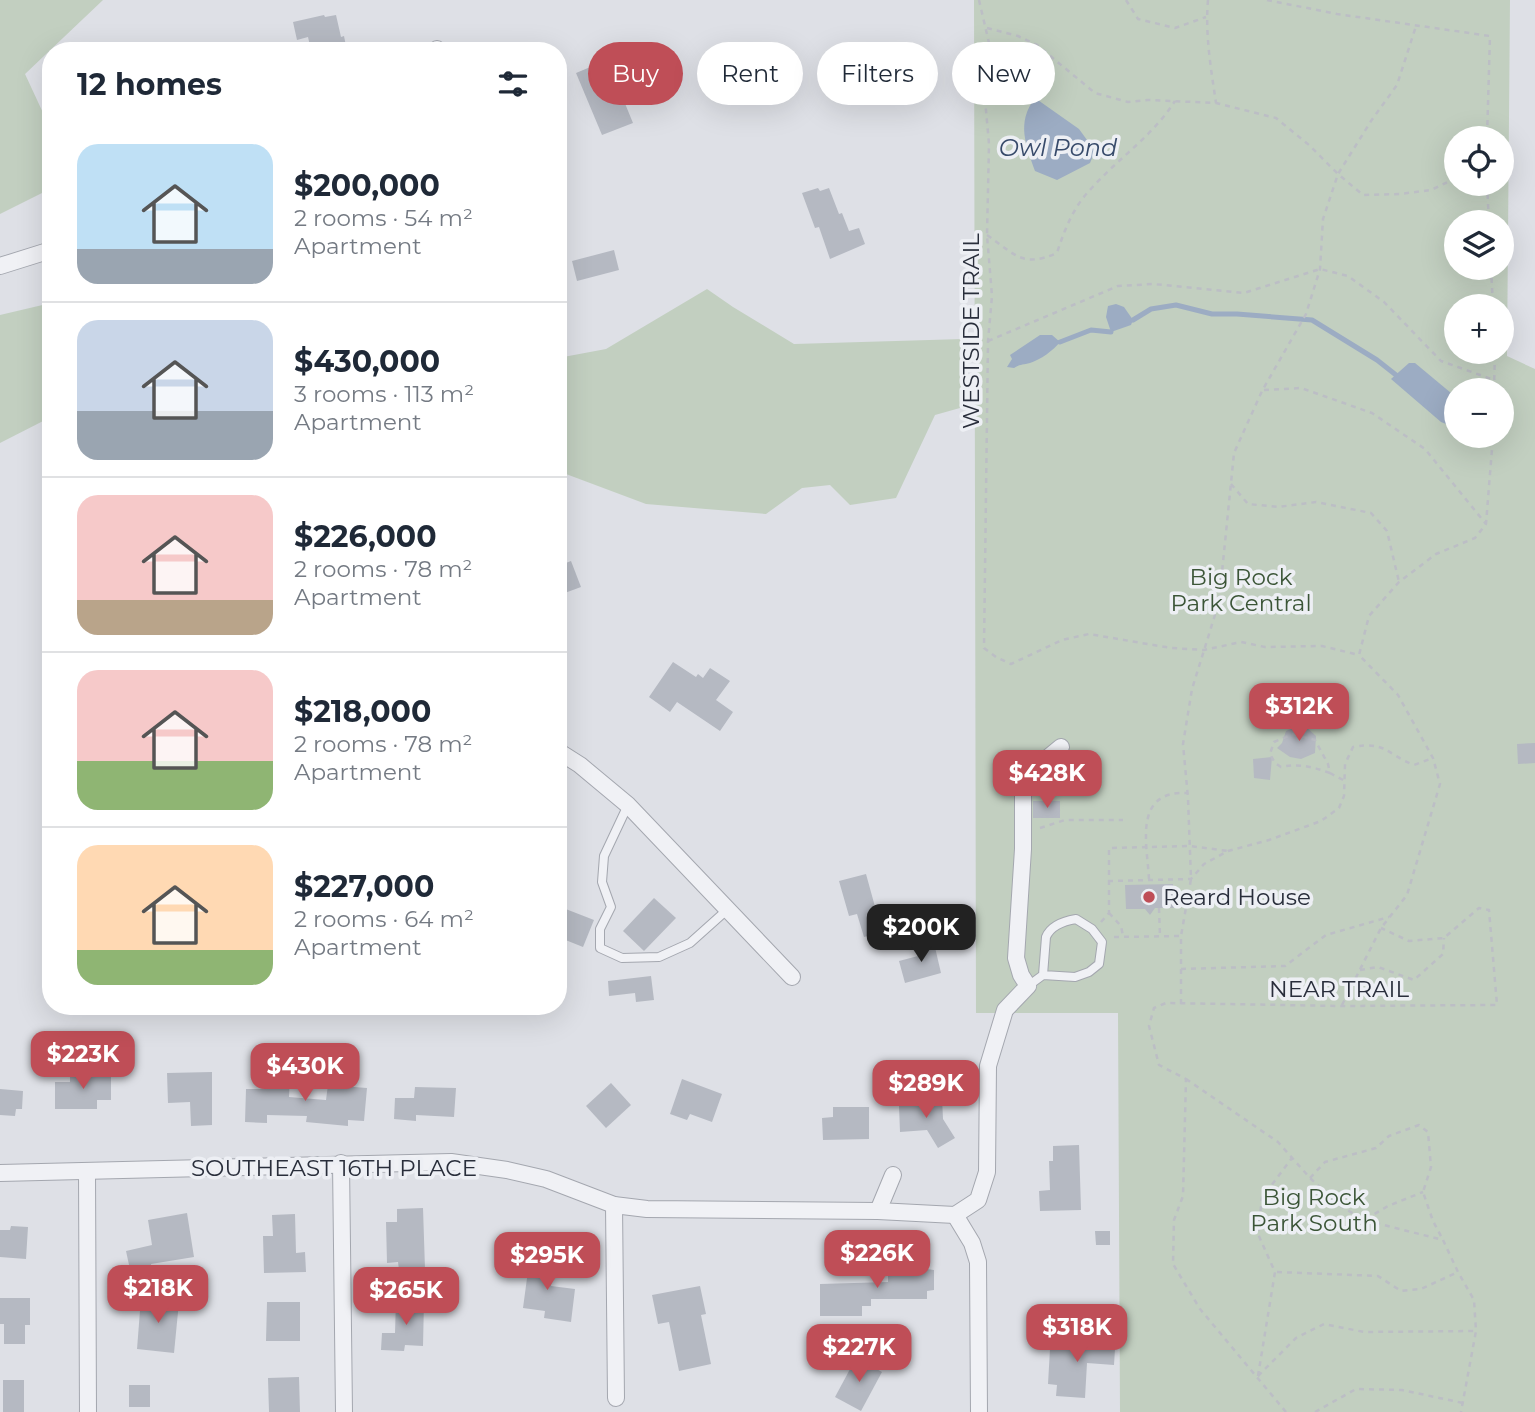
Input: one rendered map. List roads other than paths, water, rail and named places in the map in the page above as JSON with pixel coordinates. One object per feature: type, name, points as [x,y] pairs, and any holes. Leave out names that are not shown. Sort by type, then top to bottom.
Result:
[{"type":"street","points":[[0,265],[42,253]]},
{"type":"street","points":[[979,1412],[978,1262],[972,1244],[956,1215],[978,1200],[987,1172],[988,1066],[1005,1010],[1028,986],[1021,975],[1016,958],[1023,786],[1044,761],[1061,747]]},
{"type":"street","points":[[567,757],[628,805],[792,977]]},
{"type":"street","name":"SOUTHEAST 16TH PLACE","points":[[0,1173],[451,1162],[546,1179],[614,1205],[647,1209],[878,1211],[956,1215]]},
{"type":"street","points":[[341,1163],[344,1412]]},
{"type":"street","points":[[87,1171],[88,1412]]},
{"type":"street","points":[[878,1211],[893,1175]]},
{"type":"street","points":[[614,1205],[616,1398]]},
{"type":"lane","points":[[628,805],[604,856],[602,882],[611,907],[600,929],[600,948],[622,958],[659,957],[690,943],[728,909]]},
{"type":"lane","points":[[1028,986],[1043,975],[1075,976],[1089,972],[1099,964],[1102,942],[1092,929],[1076,919],[1062,922],[1048,932],[1046,937],[1043,975]]},
{"type":"water","name":"Owl Pond","points":[[1045,105],[1079,129],[1095,151],[1090,163],[1057,180],[1035,171],[1024,134],[1029,107]]},
{"type":"water","points":[[1116,304],[1124,307],[1133,320],[1131,325],[1111,332],[1106,317],[1108,306]]},
{"type":"water","points":[[1040,335],[1052,335],[1060,342],[1034,362],[1014,368],[1007,367],[1012,359],[1010,355]]},
{"type":"water","points":[[1409,363],[1415,363],[1444,387],[1444,423],[1441,422],[1391,379]]},
{"type":"waterway","points":[[1133,320],[1151,309],[1176,305],[1212,314],[1312,320],[1377,360],[1396,375]]},
{"type":"waterway","points":[[1060,342],[1091,330],[1111,332]]},
{"type":"place","name":"Reard House","points":[[1149,897]]},
{"type":"park label","name":"Big Rock Park Central","points":[[1241,590]]},
{"type":"park label","name":"Big Rock Park South","points":[[1314,1210]]}]
